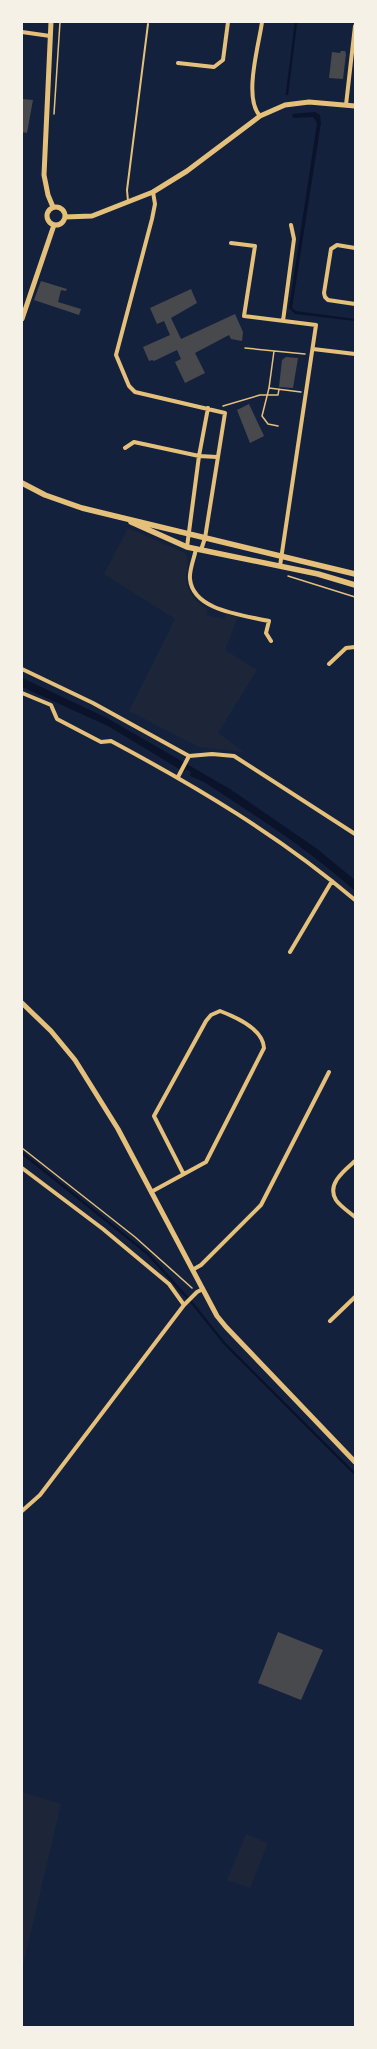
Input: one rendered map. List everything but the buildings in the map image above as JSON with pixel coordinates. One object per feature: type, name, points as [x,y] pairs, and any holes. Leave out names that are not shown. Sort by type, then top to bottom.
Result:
[{"type":"main road","points":[[22,483],[45,495],[82,508],[355,574]]},
{"type":"main road","points":[[118,516],[187,547],[280,566],[355,585]]},
{"type":"street","points":[[52,22],[50,36],[44,175],[48,195],[53,207]]},
{"type":"street","points":[[178,63],[214,67],[223,60],[228,22]]},
{"type":"street","points":[[260,116],[255,108],[251,94],[262,22]]},
{"type":"street","points":[[346,105],[355,26]]},
{"type":"street","points":[[22,32],[50,36]]},
{"type":"street","points":[[65,217],[92,216],[153,192],[187,171],[260,116],[280,107],[296,103],[327,102],[355,106]]},
{"type":"street","points":[[153,192],[155,204],[152,219],[116,355],[129,386],[135,392],[225,413],[205,538],[199,550],[190,580],[195,595],[210,606],[269,621],[266,633],[271,641]]},
{"type":"street","points":[[53,207],[62,209],[65,217]]},
{"type":"street","points":[[53,207],[48,211],[47,217],[54,225]]},
{"type":"street","points":[[54,225],[60,224],[65,217]]},
{"type":"street","points":[[22,319],[54,225]]},
{"type":"street","points":[[283,322],[294,239],[291,225]]},
{"type":"street","points":[[231,242],[255,246],[244,316],[283,322],[316,324],[280,566]]},
{"type":"street","points":[[355,248],[337,245],[331,249],[324,293],[328,300],[355,304]]},
{"type":"street","points":[[313,349],[355,354]]},
{"type":"street","points":[[187,547],[208,408]]},
{"type":"street","points":[[125,448],[134,442],[200,456],[217,457]]},
{"type":"street","points":[[329,664],[346,648],[355,647]]},
{"type":"street","points":[[22,669],[93,703],[189,756],[212,754],[234,756],[355,834]]},
{"type":"street","points":[[22,693],[51,705],[57,718],[62,722],[101,742],[111,741],[178,777],[293,851],[355,900]]},
{"type":"street","points":[[178,777],[189,756]]},
{"type":"street","points":[[290,952],[332,881]]},
{"type":"street","points":[[22,1003],[51,1031],[75,1060],[118,1129],[194,1269],[217,1316],[355,1462]]},
{"type":"street","points":[[151,1192],[183,1173],[206,1162],[264,1048],[264,1041],[260,1035],[231,1015],[220,1011],[211,1015],[206,1021],[154,1116],[183,1173]]},
{"type":"street","points":[[194,1269],[201,1265],[261,1205],[329,1072]]},
{"type":"street","points":[[355,1161],[338,1177],[334,1187],[336,1200],[355,1217]]},
{"type":"street","points":[[22,1168],[103,1229],[169,1284],[186,1303]]},
{"type":"street","points":[[22,1511],[40,1494],[186,1303],[196,1292],[203,1289]]},
{"type":"street","points":[[330,1321],[355,1298]]},
{"type":"lane","points":[[128,202],[127,190],[148,24]]},
{"type":"path","points":[[54,116],[60,22]]},
{"type":"path","points":[[245,348],[312,355]]},
{"type":"path","points":[[274,351],[269,388],[266,395],[262,416],[268,424],[278,426]]},
{"type":"path","points":[[269,388],[306,392]]},
{"type":"path","points":[[226,405],[266,395],[278,395],[279,389]]},
{"type":"path","points":[[287,575],[355,597]]},
{"type":"path","points":[[22,1148],[135,1237],[196,1292]]},
{"type":"shaded area","points":[[315,112],[320,115],[321,123],[292,308],[296,311],[355,319],[355,321],[295,314],[289,308],[317,123],[313,117],[293,118],[292,114]]},
{"type":"shaded area","points":[[128,528],[185,553],[188,559],[186,579],[188,588],[193,597],[208,609],[206,615],[224,619],[226,614],[238,617],[225,650],[257,670],[218,733],[244,752],[199,747],[129,711],[175,619],[104,574]]},
{"type":"shaded area","points":[[22,678],[107,718],[230,789],[316,848],[355,880],[355,891],[319,861],[243,807],[204,782],[190,776],[191,772],[186,769],[184,772],[108,726],[22,687]]},
{"type":"shaded area","points":[[22,1792],[61,1804],[22,1970]]},
{"type":"shaded area","points":[[246,1834],[268,1843],[250,1888],[227,1880]]},
{"type":"waterway","points":[[287,94],[296,22]]},
{"type":"waterway","points":[[22,1153],[148,1254],[193,1304],[225,1344],[355,1474]]}]
